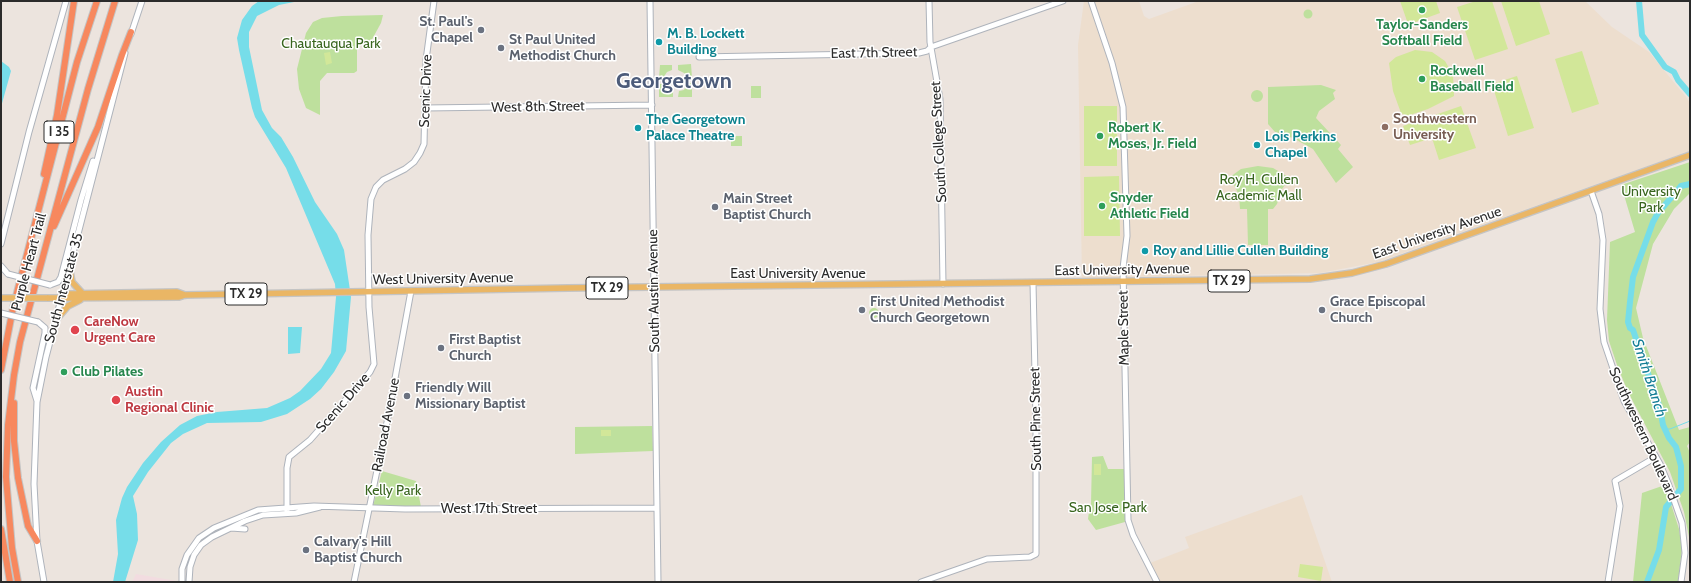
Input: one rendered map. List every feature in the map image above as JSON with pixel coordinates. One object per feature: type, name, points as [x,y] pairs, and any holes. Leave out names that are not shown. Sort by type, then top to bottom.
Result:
[{"type":"highway","points":[[25,263],[57,115],[74,1]]},
{"type":"highway","name":"Purple Heart Trail","points":[[1,370],[6,336],[77,62],[97,1]]},
{"type":"highway","name":"Purple Heart Trail","points":[[18,582],[8,514],[6,461],[10,395],[20,342],[90,82],[115,1]]},
{"type":"highway","points":[[48,238],[98,127],[131,32]]},
{"type":"highway","points":[[20,342],[14,406],[15,454],[28,526],[37,541]]},
{"type":"highway","points":[[1,530],[10,582]]},
{"type":"main road","name":"East University Avenue","points":[[702,287],[1310,279],[1352,273],[1386,264],[1690,155]]},
{"type":"main road","points":[[55,320],[68,306],[83,296],[73,283],[69,266]]},
{"type":"main road","name":"West University Avenue","points":[[1,298],[61,298],[65,294],[83,296],[177,292],[185,295],[702,287]]},
{"type":"street","points":[[1,244],[29,132],[66,1]]},
{"type":"street","name":"South Interstate 35","points":[[44,582],[37,541],[34,463],[37,402],[55,320],[102,138],[131,32],[142,1]]},
{"type":"street","name":"Scenic Drive","points":[[287,510],[287,468],[289,457],[310,440],[372,368],[374,356],[369,314],[368,235],[371,196],[383,180],[405,169],[420,153],[425,139],[426,60],[434,1]]},
{"type":"street","name":"South Austin Avenue","points":[[650,1],[658,582]]},
{"type":"street","name":"South College Street","points":[[929,1],[931,47],[940,99],[944,284]]},
{"type":"street","name":"East 7th Street","points":[[699,57],[919,53],[927,51],[931,47],[1063,1]]},
{"type":"street","name":"Maple Street","points":[[1091,1],[1116,74],[1123,107],[1127,236],[1123,282],[1128,520],[1133,535],[1157,582]]},
{"type":"street","name":"West 8th Street","points":[[425,108],[652,105]]},
{"type":"street","points":[[1,266],[8,274],[50,285],[58,282],[61,278],[81,200],[102,138]]},
{"type":"street","name":"Southwestern Boulevard","points":[[1591,191],[1599,214],[1603,240],[1600,309],[1604,342],[1624,401],[1656,457],[1668,483],[1678,513],[1684,534],[1687,553],[1681,582]]},
{"type":"street","name":"South Pine Street","points":[[921,582],[987,559],[1030,557],[1036,554],[1033,283]]},
{"type":"street","name":"Railroad Avenue","points":[[354,582],[370,508],[411,291]]},
{"type":"street","points":[[1,313],[38,322],[44,328],[45,332],[33,388],[37,402]]},
{"type":"street","points":[[1608,582],[1620,506],[1615,481],[1656,457]]},
{"type":"street","name":"West 17th Street","points":[[287,510],[322,507],[657,508]]},
{"type":"street","points":[[182,582],[182,569],[186,555],[194,543],[204,533],[245,514],[258,510],[287,510]]},
{"type":"street","points":[[189,582],[190,567],[197,550],[212,537],[244,521],[287,510]]},
{"type":"street","points":[[228,528],[235,527],[245,529]]},
{"type":"shaded area","name":"Southwestern University","points":[[1084,1],[1139,1],[1144,16],[1149,19],[1199,1],[1585,1],[1612,27],[1649,52],[1686,97],[1690,103],[1690,151],[1378,262],[1320,273],[1082,278],[1078,45]]},
{"type":"shaded area","points":[[1302,495],[1332,582],[1159,582],[1150,563],[1189,548],[1185,537]]},
{"type":"shaded area","points":[[136,574],[177,581],[177,582],[132,582]]},
{"type":"green space","name":"Taylor-Sanders Softball Field","points":[[1400,1],[1436,1],[1440,13],[1410,24],[1407,21]]},
{"type":"green space","points":[[1476,1],[1492,1],[1508,49],[1475,60],[1457,7]]},
{"type":"green space","points":[[1501,1],[1539,1],[1550,34],[1516,46]]},
{"type":"green space","points":[[1306,10],[1310,10],[1312,14],[1310,18],[1306,18],[1304,16],[1304,12]]},
{"type":"green space","name":"Chautauqua Park","points":[[383,15],[381,23],[370,43],[357,43],[357,71],[354,73],[327,73],[320,81],[320,115],[306,108],[299,89],[297,69],[306,33],[313,22],[322,18],[342,16]]},
{"type":"green space","name":"Rockwell Baseball Field","points":[[1415,50],[1432,52],[1445,61],[1453,75],[1454,96],[1428,109],[1407,116],[1401,113],[1393,91],[1389,63],[1396,57]]},
{"type":"green space","points":[[1582,51],[1599,104],[1572,113],[1555,59]]},
{"type":"green space","points":[[330,52],[332,63],[326,65],[324,53]]},
{"type":"green space","points":[[691,64],[692,78],[688,78],[684,73],[678,70],[678,65]]},
{"type":"green space","points":[[660,65],[672,65],[672,70],[667,72],[663,78],[659,78]]},
{"type":"green space","points":[[1517,76],[1534,128],[1508,136],[1492,84]]},
{"type":"green space","points":[[688,83],[692,83],[692,97],[678,97],[679,91],[684,90]]},
{"type":"green space","points":[[659,84],[663,84],[666,88],[673,92],[673,97],[659,97]]},
{"type":"green space","points":[[1321,85],[1336,90],[1333,93],[1335,99],[1319,111],[1316,118],[1341,145],[1338,149],[1353,167],[1336,183],[1313,149],[1293,138],[1275,132],[1268,124],[1268,87]]},
{"type":"green space","points":[[751,86],[761,86],[761,98],[751,98]]},
{"type":"green space","points":[[1255,90],[1259,90],[1263,96],[1259,102],[1255,102],[1251,98],[1251,94]]},
{"type":"green space","name":"Robert K. Moses, Jr. Field","points":[[1084,106],[1117,106],[1117,166],[1084,166]]},
{"type":"green space","points":[[1461,106],[1476,148],[1439,160],[1432,138],[1410,145],[1403,126]]},
{"type":"green space","points":[[731,136],[742,136],[742,146],[731,146]]},
{"type":"green space","name":"University Park","points":[[1690,162],[1690,193],[1674,209],[1653,244],[1636,308],[1643,338],[1679,430],[1690,427],[1690,442],[1687,446],[1690,453],[1690,542],[1684,512],[1670,472],[1629,394],[1618,368],[1609,341],[1607,320],[1610,242],[1635,232],[1621,185]]},
{"type":"green space","name":"Roy H. Cullen Academic Mall","points":[[1258,166],[1273,168],[1290,178],[1282,189],[1277,204],[1273,209],[1268,209],[1268,245],[1248,245],[1247,209],[1240,209],[1239,195],[1230,177],[1241,169]]},
{"type":"green space","name":"Snyder Athletic Field","points":[[1119,176],[1120,236],[1084,236],[1084,177]]},
{"type":"green space","points":[[872,308],[876,308],[878,309],[878,317],[872,318],[869,315],[869,311]]},
{"type":"green space","points":[[652,426],[653,451],[575,454],[575,427]]},
{"type":"green space","points":[[601,430],[611,430],[611,436],[601,436]]},
{"type":"green space","name":"San Jose Park","points":[[1103,456],[1108,469],[1124,469],[1125,522],[1096,530],[1088,519],[1091,504],[1092,457]]},
{"type":"green space","points":[[1094,464],[1101,464],[1101,475],[1094,475]]},
{"type":"green space","name":"Kelly Park","points":[[382,471],[416,481],[421,507],[373,506]]},
{"type":"green space","points":[[1665,485],[1679,529],[1682,549],[1678,582],[1633,582],[1642,493]]},
{"type":"green space","points":[[1300,564],[1323,567],[1321,581],[1298,577]]},
{"type":"water","points":[[259,1],[299,1],[279,5],[257,16],[249,32],[249,47],[262,110],[272,128],[281,137],[293,157],[315,202],[337,234],[344,250],[351,297],[346,351],[334,372],[321,389],[310,399],[287,414],[261,422],[207,423],[183,434],[171,443],[148,472],[133,496],[137,514],[138,540],[125,582],[113,582],[118,554],[116,520],[122,498],[127,487],[143,463],[161,442],[180,425],[197,416],[217,412],[267,408],[290,398],[300,391],[321,369],[331,353],[336,297],[335,284],[286,168],[255,117],[239,50],[237,38],[242,20],[252,6]]},
{"type":"water","points":[[1,61],[9,67],[11,71],[1,107]]},
{"type":"water","points":[[288,327],[302,327],[300,353],[288,354]]},
{"type":"waterway","name":"Smith Branch","points":[[1639,1],[1642,35],[1665,67],[1674,72],[1678,80],[1690,94]]},
{"type":"waterway","name":"Smith Branch","points":[[1647,582],[1659,550],[1666,507],[1681,489],[1681,466],[1676,447],[1669,438],[1663,425],[1660,408],[1633,330],[1630,328],[1628,322],[1630,302],[1633,277],[1653,222],[1658,213],[1681,186],[1690,184]]},
{"type":"waterway","points":[[1665,429],[1670,429],[1690,421]]},
{"type":"place","name":"Taylor-Sanders Softball Field","points":[[1422,10]]},
{"type":"place","name":"St. Paul's Chapel","points":[[481,30]]},
{"type":"place","name":"M. B. Lockett Building","points":[[659,42]]},
{"type":"place","name":"St Paul United Methodist Church","points":[[501,48]]},
{"type":"place","name":"Rockwell Baseball Field","points":[[1422,79]]},
{"type":"place","name":"Southwestern University","points":[[1385,127]]},
{"type":"place","name":"The Georgetown Palace Theatre","points":[[638,128]]},
{"type":"place","name":"Robert K. Moses, Jr. Field","points":[[1100,136]]},
{"type":"place","name":"Lois Perkins Chapel","points":[[1257,145]]},
{"type":"place","name":"Snyder Athletic Field","points":[[1102,206]]},
{"type":"place","name":"Main Street Baptist Church","points":[[715,207]]},
{"type":"place","name":"Roy and Lillie Cullen Building","points":[[1145,251]]},
{"type":"place","name":"First United Methodist Church Georgetown","points":[[862,310]]},
{"type":"place","name":"Grace Episcopal Church","points":[[1322,310]]},
{"type":"place","name":"CareNow Urgent Care","points":[[75,330]]},
{"type":"place","name":"First Baptist Church","points":[[441,348]]},
{"type":"place","name":"Club Pilates","points":[[64,372]]},
{"type":"place","name":"Friendly Will Missionary Baptist","points":[[407,396]]},
{"type":"place","name":"Austin Regional Clinic","points":[[116,400]]},
{"type":"place","name":"Calvary's Hill Baptist Church","points":[[306,550]]},
{"type":"district","name":"Georgetown","points":[[674,82]]}]
